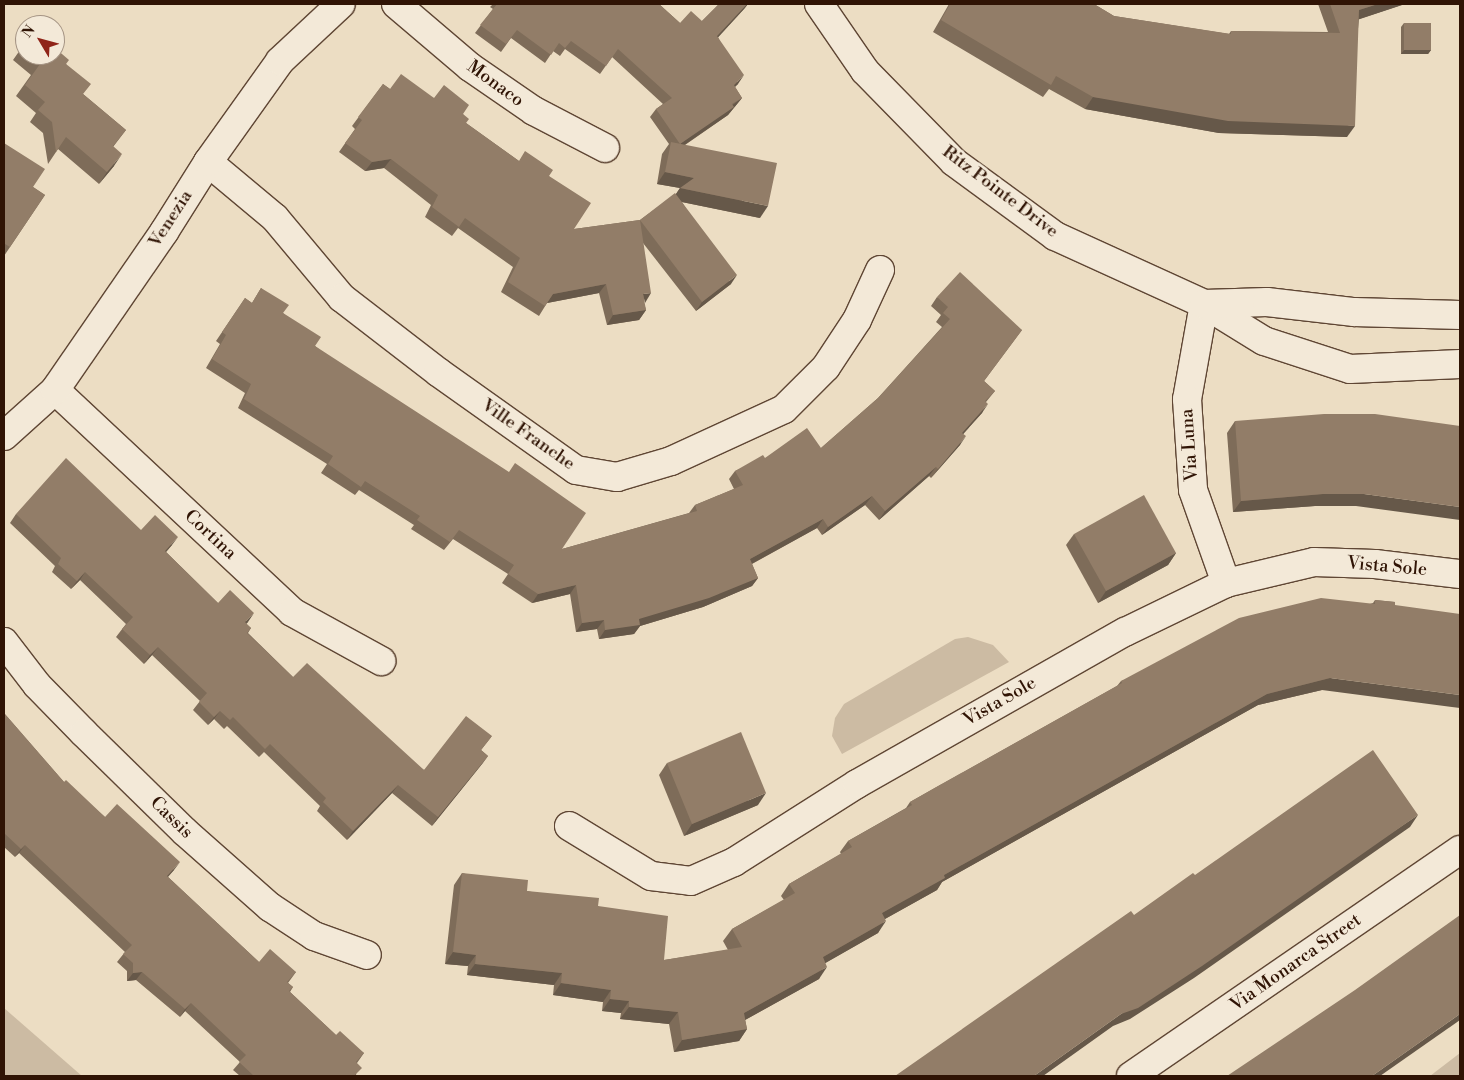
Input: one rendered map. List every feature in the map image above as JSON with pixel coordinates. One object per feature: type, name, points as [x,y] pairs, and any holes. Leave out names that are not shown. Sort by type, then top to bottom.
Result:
[{"type":"street","name":"Venezia","points":[[4,436],[54,390],[159,240],[208,162],[280,61],[340,4]]},
{"type":"street","name":"Monaco","points":[[396,4],[470,66],[526,106],[605,148]]},
{"type":"street","name":"Ritz Pointe Drive","points":[[819,4],[865,71],[954,162],[1055,236],[1204,304],[1264,341],[1350,369],[1460,364]]},
{"type":"street","name":"Ville Franche","points":[[208,162],[275,218],[317,272],[342,298],[371,321],[576,470],[616,477],[670,462],[784,409],[826,367],[857,320],[880,270]]},
{"type":"street","name":"Ritz Pointe Drive","points":[[1204,304],[1266,302],[1354,312],[1460,314]]},
{"type":"street","name":"Via Luna","points":[[1204,304],[1187,399],[1193,490],[1226,583]]},
{"type":"street","name":"Cortina","points":[[54,390],[292,612],[381,660]]},
{"type":"street","name":"Vista Sole","points":[[569,826],[651,876],[691,881],[734,862],[857,784],[1125,632],[1226,583],[1314,562],[1375,564],[1460,574]]},
{"type":"street","name":"Cassis","points":[[4,642],[37,685],[84,733],[184,831],[270,907],[314,936],[367,955]]},
{"type":"street","name":"Via Monarca Street","points":[[1131,1076],[1460,850]]},
{"type":"shaded area","points":[[968,637],[993,645],[1009,662],[842,754],[832,736],[835,718],[844,704],[955,639]]},
{"type":"shaded area","points":[[4,1008],[82,1076],[4,1076]]},
{"type":"shaded area","points":[[1460,1053],[1460,1076],[1430,1076]]},
{"type":"building","points":[[497,4],[659,4],[680,23],[691,11],[702,21],[719,4],[747,4],[717,36],[744,75],[734,85],[742,98],[732,104],[734,107],[680,144],[656,109],[672,98],[618,49],[606,66],[571,41],[565,48],[559,43],[551,55],[517,30],[506,44],[480,25]]},
{"type":"building","points":[[950,4],[1094,4],[1114,16],[1231,34],[1231,31],[1340,33],[1330,4],[1378,4],[1359,10],[1355,126],[1228,121],[1093,97],[1056,76],[1051,85],[941,20]]},
{"type":"building","points":[[1404,23],[1431,23],[1431,50],[1404,50]]},
{"type":"building","points":[[65,57],[69,60],[66,64],[91,84],[83,94],[126,130],[113,146],[122,154],[107,172],[66,137],[56,152],[52,122],[38,110],[45,102],[25,85],[39,65],[65,65]]},
{"type":"building","points":[[401,74],[434,98],[444,85],[469,105],[463,114],[469,119],[466,123],[519,161],[525,151],[553,170],[549,176],[591,203],[574,229],[640,220],[651,293],[643,294],[646,310],[613,315],[606,284],[553,294],[545,306],[508,282],[520,258],[465,218],[459,227],[432,207],[438,195],[391,159],[372,162],[345,143],[362,120],[358,117],[383,84],[390,89]]},
{"type":"building","points":[[671,142],[777,163],[768,206],[680,188],[694,178],[665,172]]},
{"type":"building","points":[[4,143],[45,169],[33,187],[45,195],[10,247],[4,245]]},
{"type":"building","points":[[675,193],[737,275],[702,302],[640,220]]},
{"type":"building","points":[[960,272],[1022,330],[984,381],[995,391],[985,401],[988,404],[962,433],[966,436],[938,469],[936,467],[885,511],[872,496],[828,527],[823,519],[750,559],[758,578],[709,598],[639,619],[640,625],[605,630],[604,620],[582,623],[576,585],[538,594],[508,574],[514,565],[459,530],[450,542],[417,520],[420,516],[365,481],[361,487],[328,464],[333,456],[244,399],[251,384],[212,359],[226,335],[222,332],[245,298],[252,303],[261,288],[289,305],[283,313],[321,337],[315,346],[509,472],[515,463],[586,513],[562,549],[697,511],[695,505],[743,485],[735,471],[763,455],[765,458],[807,428],[821,448],[878,398],[950,319],[943,313],[948,307],[937,297]]},
{"type":"building","points":[[1324,414],[1375,414],[1460,426],[1460,507],[1364,494],[1323,494],[1241,501],[1235,421]]},
{"type":"building","points":[[66,458],[141,530],[155,515],[178,537],[165,551],[218,603],[230,590],[254,613],[245,622],[251,628],[247,633],[293,677],[307,663],[424,770],[466,716],[492,736],[481,750],[488,756],[438,817],[398,785],[353,831],[323,802],[326,798],[270,744],[265,749],[233,717],[230,720],[220,711],[214,717],[199,702],[207,693],[158,647],[150,655],[122,629],[133,617],[85,572],[77,581],[58,564],[61,558],[16,514]]},
{"type":"building","points":[[1144,495],[1176,553],[1106,591],[1074,534]]},
{"type":"building","points":[[1321,598],[1375,604],[1375,600],[1395,602],[1395,605],[1460,614],[1460,695],[1330,678],[1267,694],[944,875],[945,878],[882,913],[886,921],[823,957],[827,967],[744,1013],[747,1029],[682,1040],[678,1012],[629,1007],[629,1001],[610,999],[611,990],[561,983],[562,973],[475,964],[476,955],[453,952],[462,873],[528,880],[527,891],[599,898],[598,906],[668,916],[664,960],[742,947],[732,929],[795,893],[789,884],[852,847],[848,841],[912,805],[910,802],[1122,683],[1121,681],[1239,618]]},
{"type":"building","points":[[4,713],[64,782],[66,780],[105,817],[117,804],[180,862],[167,876],[259,962],[270,949],[296,972],[287,982],[293,987],[289,991],[336,1035],[340,1031],[364,1053],[356,1062],[362,1068],[354,1076],[254,1076],[239,1062],[246,1055],[191,1003],[185,1009],[142,972],[133,973],[133,963],[123,954],[132,945],[25,845],[21,849],[4,833]]},
{"type":"building","points":[[741,732],[766,793],[692,824],[667,763]]},
{"type":"building","points":[[1373,750],[1418,815],[1202,966],[1138,1008],[1121,1014],[1034,1076],[895,1076],[1131,911],[1134,915],[1193,873],[1195,875]]},
{"type":"building","points":[[1460,915],[1460,1014],[1372,1076],[1227,1076],[1355,990]]}]
